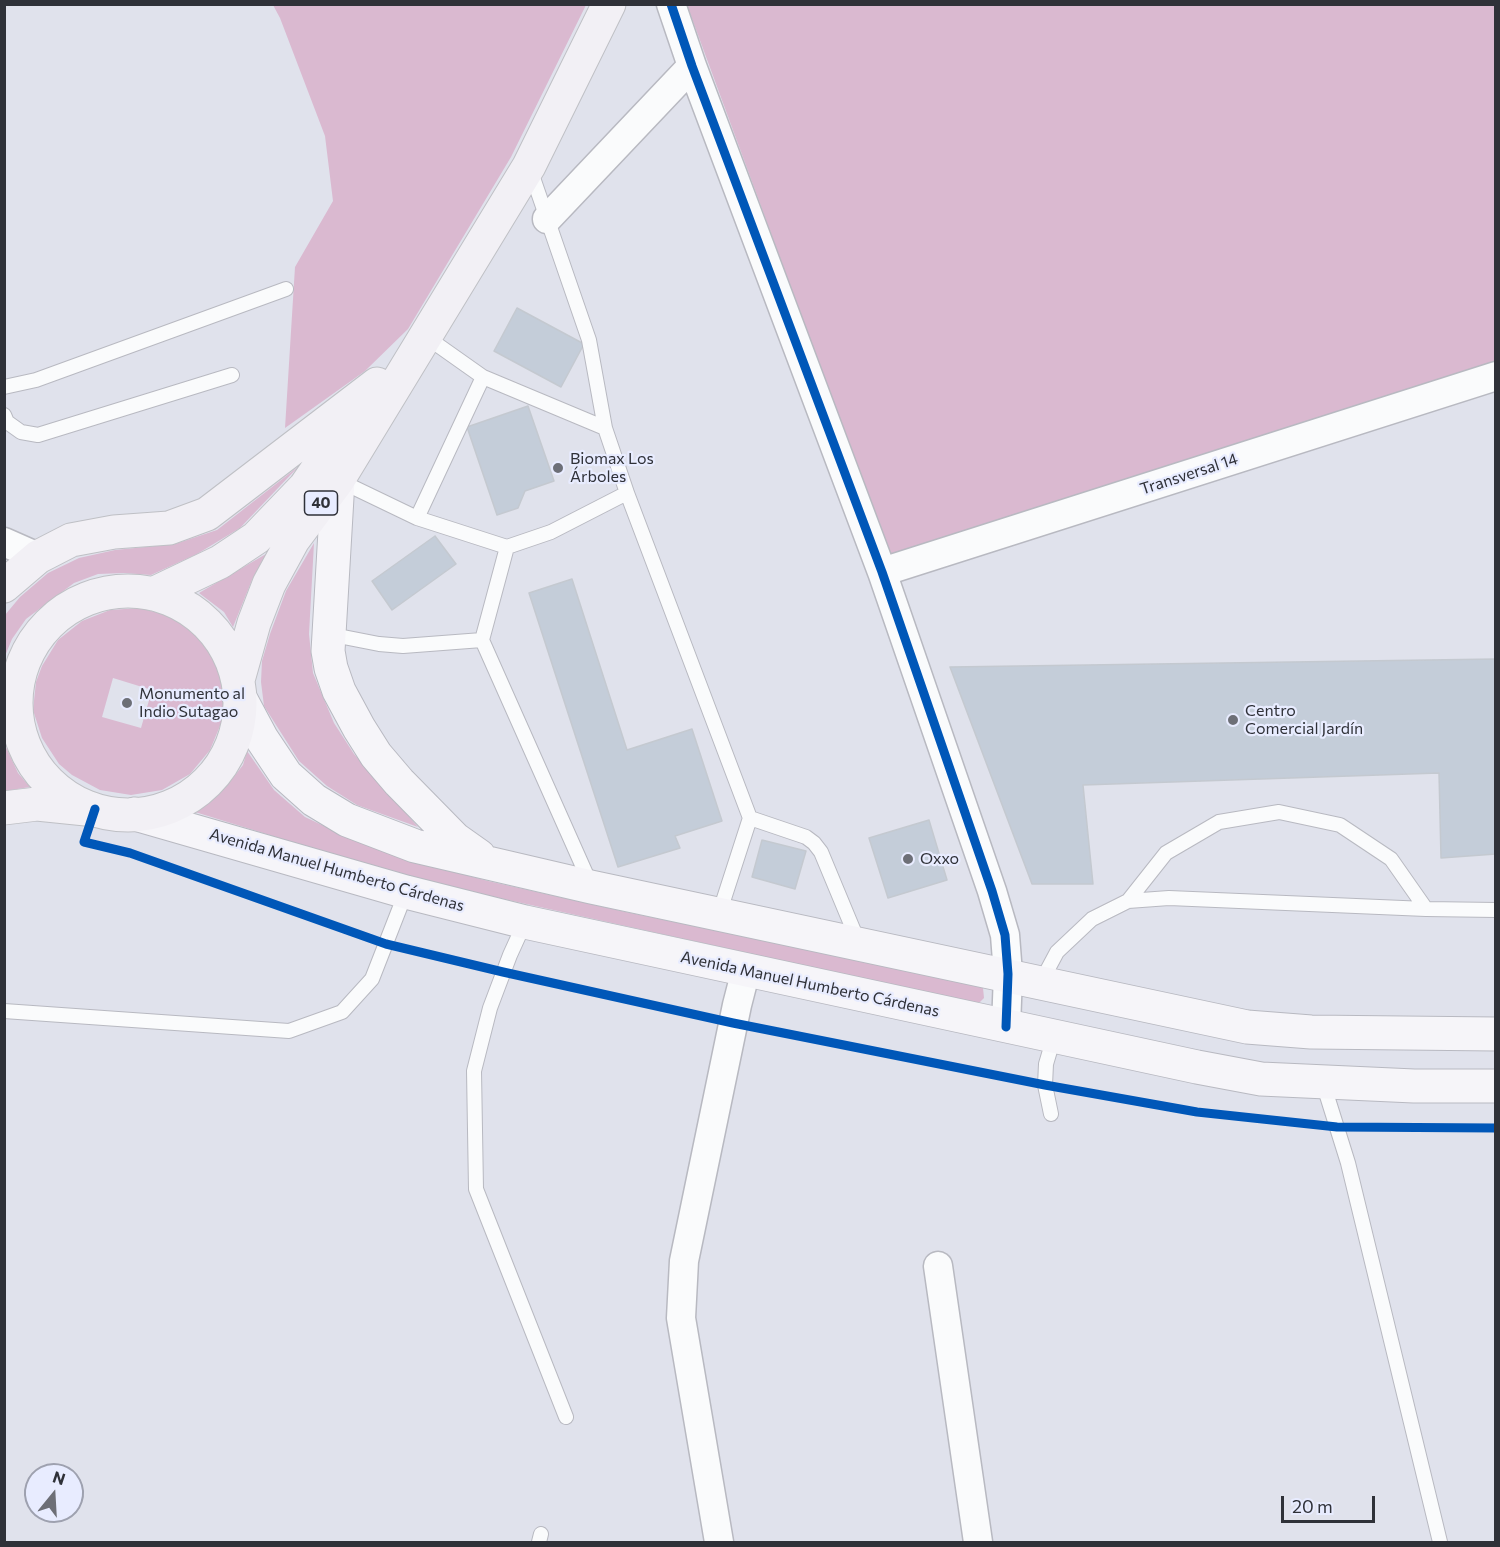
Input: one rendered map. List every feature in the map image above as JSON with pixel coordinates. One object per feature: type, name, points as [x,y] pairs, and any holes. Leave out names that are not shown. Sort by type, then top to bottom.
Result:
[{"type":"main road","name":"40","points":[[4,808],[38,804],[121,813],[159,810],[193,793],[212,776],[225,756],[238,723],[238,688],[254,623],[269,584],[292,540],[338,480],[529,166],[609,4]]},
{"type":"main road","name":"40","points":[[153,594],[220,562],[256,538],[304,487],[377,384],[425,336]]},
{"type":"main road","points":[[4,586],[38,557],[71,540],[114,532],[169,528],[207,514],[377,384]]},
{"type":"main road","points":[[338,480],[328,651],[339,691],[376,755],[432,818],[455,839],[491,864]]},
{"type":"main road","name":"40","points":[[121,813],[95,809],[70,798],[39,771],[24,745],[11,691],[34,640],[46,626],[73,605],[86,599],[127,591],[153,594],[181,604],[212,630],[228,655],[238,688]]},
{"type":"main road","points":[[238,688],[262,739],[286,775],[314,800],[347,820],[415,846],[591,887],[1008,974],[1246,1027],[1311,1032],[1496,1034]]},
{"type":"main road","name":"Avenida Manuel Humberto Cárdenas","points":[[121,813],[406,892],[525,921],[1006,1027],[1261,1079],[1323,1083],[1496,1086]]},
{"type":"street","points":[[671,4],[692,66],[882,572],[992,891],[1005,935],[1008,974],[1006,1027]]},
{"type":"street","points":[[547,219],[692,66]]},
{"type":"street","name":"Transversal 14","points":[[882,572],[1496,376]]},
{"type":"street","points":[[4,542],[38,557]]},
{"type":"street","points":[[718,1542],[681,1318],[684,1261],[746,970]]},
{"type":"street","points":[[938,1266],[978,1542]]},
{"type":"lane","points":[[529,166],[589,340],[605,428],[627,493],[750,818],[719,914]]},
{"type":"lane","points":[[4,387],[36,380],[286,289]]},
{"type":"lane","points":[[425,336],[483,377],[605,428]]},
{"type":"lane","points":[[4,415],[7,422],[21,432],[38,435],[232,375]]},
{"type":"lane","points":[[417,518],[483,377]]},
{"type":"lane","points":[[338,480],[417,518],[507,547],[551,532],[627,493]]},
{"type":"lane","points":[[507,547],[482,640],[591,887]]},
{"type":"lane","points":[[328,634],[379,644],[403,646],[482,640]]},
{"type":"lane","points":[[1128,901],[1166,853],[1219,822],[1279,812],[1340,825],[1383,853],[1391,859],[1426,909]]},
{"type":"lane","points":[[750,818],[806,837],[814,843],[821,852],[859,943]]},
{"type":"lane","points":[[4,1011],[289,1032],[342,1012],[372,979],[406,892]]},
{"type":"lane","points":[[1041,982],[1057,952],[1092,919],[1128,901],[1169,898],[1496,910]]},
{"type":"lane","points":[[525,921],[490,1008],[474,1071],[476,1189],[566,1417]]},
{"type":"lane","points":[[1051,1114],[1045,1085],[1046,1064],[1054,1037]]},
{"type":"lane","points":[[1323,1083],[1348,1163],[1440,1542]]},
{"type":"shaded area","points":[[273,5],[586,5],[511,157],[408,329],[365,371],[285,428],[295,267],[333,201],[325,136]]},
{"type":"shaded area","points":[[687,5],[1495,5],[1495,363],[890,557]]},
{"type":"shaded area","points":[[299,466],[240,528],[197,554],[151,575],[98,574],[74,583],[26,619],[12,639],[5,656],[5,615],[20,597],[48,573],[79,558],[115,550],[175,544],[217,530]]},
{"type":"shaded area","points":[[314,543],[309,634],[313,673],[334,723],[354,754],[418,827],[357,805],[327,786],[299,761],[264,706],[261,682],[262,661],[270,634],[286,591]]},
{"type":"shaded area","points":[[266,554],[252,580],[233,627],[224,612],[199,593]]},
{"type":"shaded area","points":[[140,608],[170,616],[196,635],[214,660],[224,690],[222,721],[210,750],[190,774],[162,790],[131,795],[100,790],[72,775],[59,764],[42,738],[33,710],[36,682],[42,666],[58,640],[82,621],[110,610]],"holes":[[[113,678],[152,690],[141,728],[102,717]]]},
{"type":"shaded area","points":[[5,745],[18,773],[30,787],[5,791]]},
{"type":"shaded area","points":[[247,751],[274,790],[305,817],[343,835],[414,861],[488,881],[626,912],[971,983],[983,988],[984,998],[980,1002],[973,1003],[409,878],[195,812],[229,783],[243,765]]},
{"type":"building","points":[[517,308],[584,344],[561,387],[494,351]]},
{"type":"building","points":[[528,406],[554,481],[525,491],[518,508],[497,515],[467,427]]},
{"type":"building","points":[[435,536],[456,564],[392,610],[372,581]]},
{"type":"building","points":[[572,579],[627,750],[692,729],[722,821],[675,836],[680,848],[618,867],[529,593]]},
{"type":"building","name":"Centro Comercial Jardín","points":[[1496,659],[1496,854],[1441,858],[1439,773],[1083,785],[1093,884],[1032,884],[950,667]]},
{"type":"building","name":"Oxxo","points":[[929,820],[947,880],[888,898],[869,838]]},
{"type":"building","points":[[762,840],[806,851],[795,889],[752,877]]},
{"type":"cycle path","points":[[671,4],[692,66],[882,572],[992,891],[1005,935],[1008,974],[1006,1027]]},
{"type":"cycle path","points":[[95,809],[84,842],[130,853],[386,944],[503,972],[733,1023],[1045,1085],[1197,1112],[1337,1127],[1496,1128]]},
{"type":"place","name":"Biomax Los Árboles","points":[[558,468]]},
{"type":"place","name":"Monumento al Indio Sutagao","points":[[127,703]]},
{"type":"place","name":"Centro Comercial Jardín","points":[[1233,720]]},
{"type":"place","name":"Oxxo","points":[[908,859]]}]
